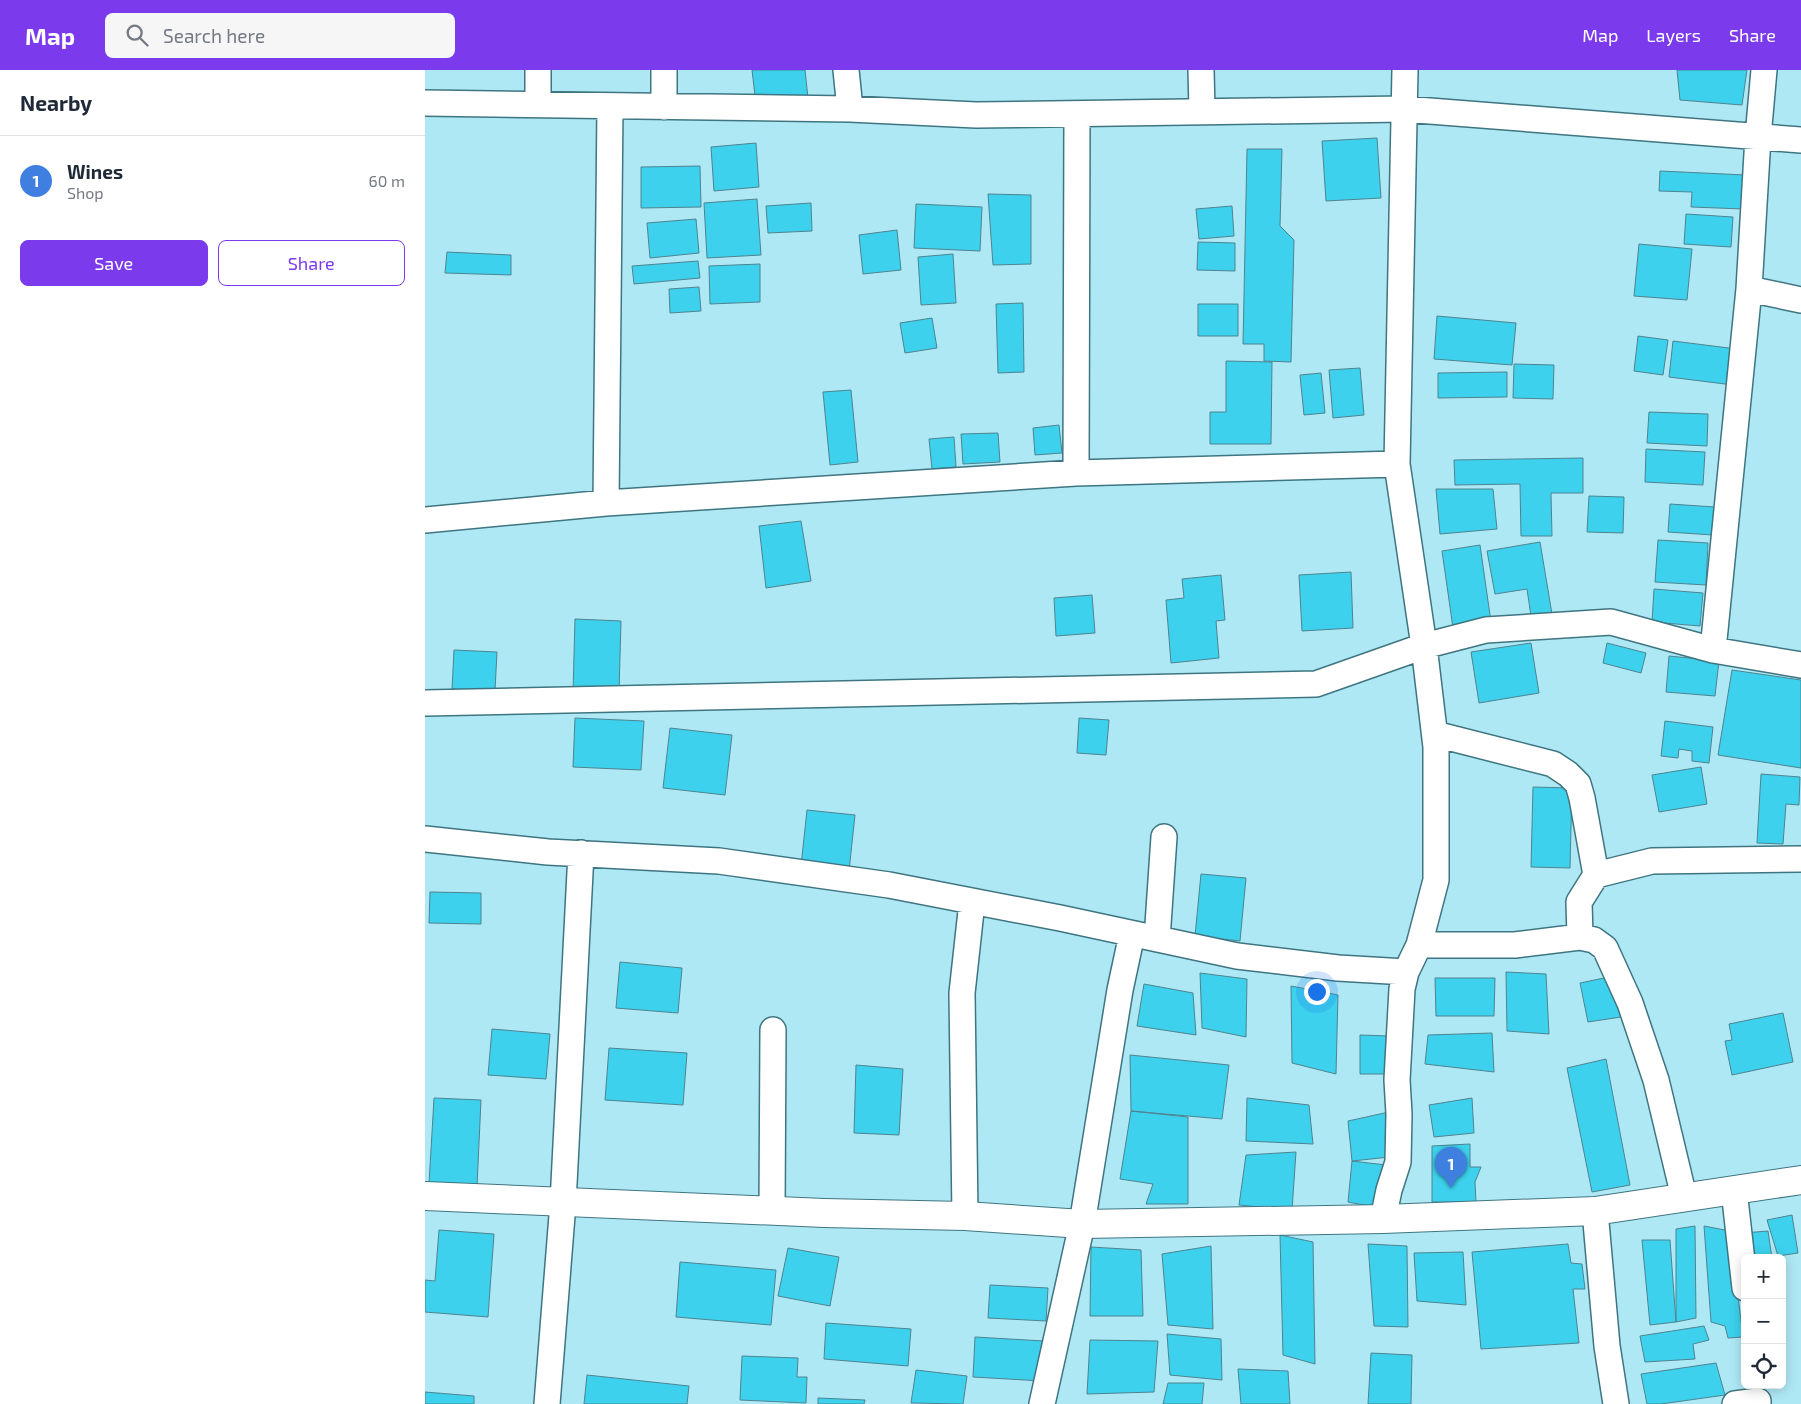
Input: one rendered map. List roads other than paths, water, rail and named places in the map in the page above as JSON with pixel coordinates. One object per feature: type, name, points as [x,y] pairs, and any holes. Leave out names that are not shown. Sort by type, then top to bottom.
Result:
[{"type":"street","points":[[538,70],[538,104]]},
{"type":"street","points":[[664,70],[664,107]]},
{"type":"street","points":[[846,70],[850,108]]},
{"type":"street","points":[[1201,70],[1202,111]]},
{"type":"street","points":[[1383,1219],[1389,1190],[1399,1162],[1398,1046],[1402,989],[1406,972],[1419,945],[1436,880],[1437,747],[1397,464],[1405,70]]},
{"type":"street","points":[[1713,650],[1749,289],[1764,70]]},
{"type":"street","points":[[425,103],[850,108],[976,114],[1403,110],[1801,140]]},
{"type":"street","points":[[607,503],[611,106]]},
{"type":"street","points":[[1076,473],[1077,114]]},
{"type":"street","points":[[1749,289],[1801,300]]},
{"type":"street","points":[[425,520],[607,503],[1076,473],[1397,464]]},
{"type":"street","points":[[425,703],[1316,684],[1424,646],[1486,630],[1611,622],[1713,650],[1801,665]]},
{"type":"street","points":[[1435,734],[1553,764],[1568,774],[1578,784],[1596,875],[1579,902],[1580,937]]},
{"type":"street","points":[[1157,939],[1164,837]]},
{"type":"street","points":[[425,839],[548,852],[719,861],[889,885],[1237,956],[1338,968],[1406,972]]},
{"type":"street","points":[[547,1404],[563,1203],[581,853]]},
{"type":"street","points":[[1596,875],[1652,861],[1801,859]]},
{"type":"street","points":[[965,1216],[962,992],[973,902]]},
{"type":"street","points":[[1042,1404],[1082,1224],[1120,990],[1132,934]]},
{"type":"street","points":[[1419,945],[1515,945],[1580,937],[1594,940],[1605,948],[1630,1003],[1656,1080],[1684,1197]]},
{"type":"street","points":[[772,1211],[773,1030]]},
{"type":"street","points":[[425,1196],[772,1211],[965,1216],[1082,1224],[1383,1219],[1595,1211],[1801,1180]]},
{"type":"street","points":[[1734,1190],[1741,1254]]},
{"type":"street","points":[[1595,1211],[1607,1346],[1616,1404]]},
{"type":"place","name":"Wines","points":[[1451,1188]]}]
